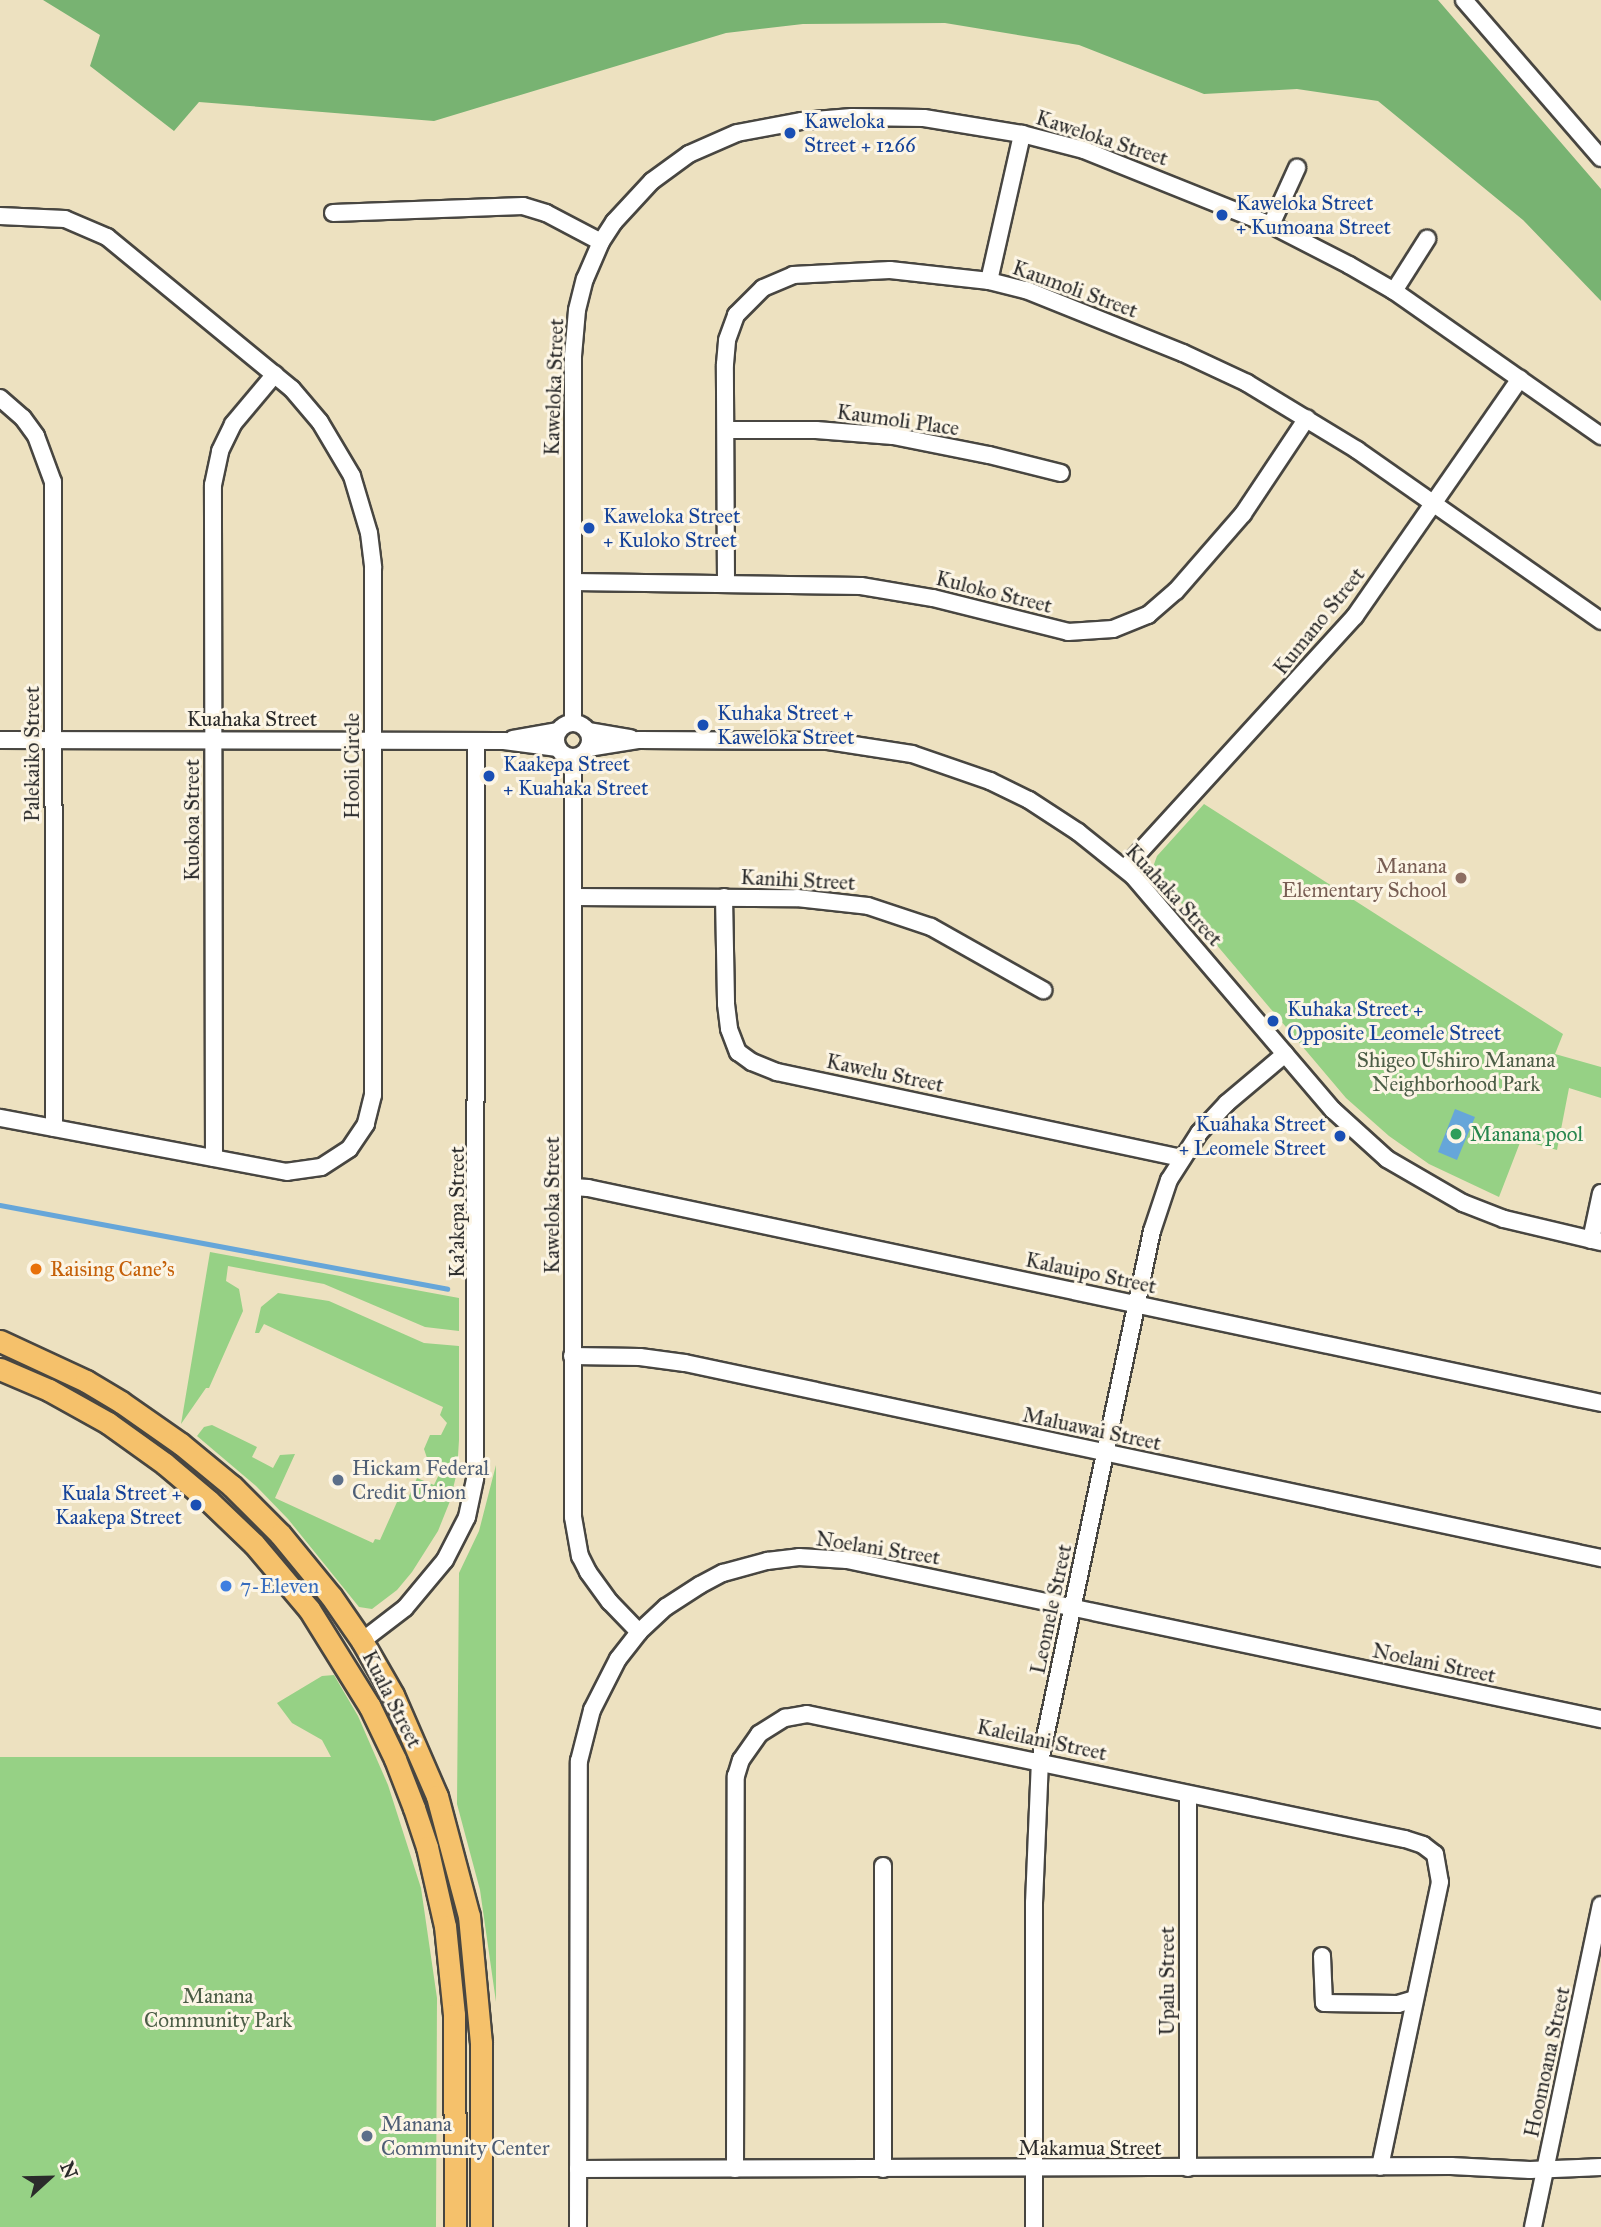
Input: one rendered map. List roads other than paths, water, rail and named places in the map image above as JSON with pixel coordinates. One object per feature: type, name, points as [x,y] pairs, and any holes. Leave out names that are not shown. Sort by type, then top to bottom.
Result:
[{"type":"main road","name":"Kuala Street","points":[[0,1341],[86,1381],[181,1444],[232,1486],[280,1534],[331,1596],[362,1641],[402,1713],[425,1765],[451,1839],[469,1916],[481,2042],[481,2227]]},
{"type":"main road","name":"Kuala Street","points":[[0,1369],[83,1408],[165,1464],[239,1529],[309,1609],[341,1656],[399,1766],[427,1847],[438,1890],[454,2002],[455,2227]]},
{"type":"main road","points":[[165,1464],[181,1444]]},
{"type":"main road","points":[[341,1656],[362,1641]]},
{"type":"street","points":[[1464,0],[1601,158]]},
{"type":"street","name":"Kaweloka Street","points":[[573,723],[574,332],[585,279],[601,242],[636,196],[667,169],[712,142],[756,128],[802,121],[888,116],[973,124],[1022,134],[1137,170],[1271,225],[1394,291],[1601,436]]},
{"type":"street","points":[[989,281],[1022,134]]},
{"type":"street","points":[[1271,225],[1297,168]]},
{"type":"street","points":[[332,213],[523,206],[546,214],[601,242]]},
{"type":"street","name":"Hooli Circle","points":[[0,216],[65,219],[107,237],[275,374],[309,407],[331,437],[352,476],[363,510],[373,568],[373,1087],[368,1118],[349,1149],[333,1161],[313,1169],[287,1172],[0,1118]]},
{"type":"street","points":[[1394,291],[1427,239]]},
{"type":"street","name":"Kaumoli Street","points":[[726,582],[725,364],[732,325],[742,306],[769,284],[793,275],[859,270],[927,272],[989,281],[1060,302],[1247,383],[1307,418],[1601,621]]},
{"type":"street","name":"Kuokoa Street","points":[[214,1158],[213,485],[220,451],[233,425],[275,374]]},
{"type":"street","name":"Kumano Street","points":[[1125,868],[1347,625],[1520,379]]},
{"type":"street","name":"Palekaiko Street","points":[[0,398],[23,418],[36,436],[52,482],[54,1128]]},
{"type":"street","name":"Kuloko Street","points":[[573,582],[726,582],[861,586],[933,598],[1068,632],[1113,629],[1148,615],[1177,591],[1243,514],[1307,418]]},
{"type":"street","name":"Kaumoli Place","points":[[726,430],[816,430],[893,436],[1061,473]]},
{"type":"street","points":[[573,723],[587,731],[588,748],[573,757],[558,748],[558,731],[573,723]]},
{"type":"street","name":"Kuahaka Street","points":[[504,741],[558,731]]},
{"type":"street","name":"Kuahaka Street","points":[[587,731],[639,740]]},
{"type":"street","name":"Kuahaka Street","points":[[0,740],[504,741],[558,748]]},
{"type":"street","name":"Kuahaka Street","points":[[588,748],[639,740],[828,741],[912,754],[967,772],[1029,800],[1078,832],[1125,868],[1285,1054],[1359,1135],[1419,1180],[1463,1203],[1504,1219],[1596,1241]]},
{"type":"street","name":"Ka'akepa Street","points":[[362,1641],[405,1608],[445,1560],[460,1534],[474,1487],[478,1328],[475,741]]},
{"type":"street","name":"Kaweloka Street","points":[[573,757],[572,1493],[580,1556],[597,1586],[639,1632]]},
{"type":"street","name":"Kanihi Street","points":[[573,897],[819,898],[894,912],[961,942],[1043,990]]},
{"type":"street","name":"Kawelu Street","points":[[724,897],[729,1029],[738,1052],[752,1062],[777,1072],[1180,1158]]},
{"type":"street","name":"Leomele Street","points":[[1034,2227],[1034,1903],[1040,1761],[1105,1453],[1159,1207],[1180,1158],[1213,1117],[1285,1054]]},
{"type":"street","name":"Kalauipo Street","points":[[573,1187],[1601,1403]]},
{"type":"street","points":[[1596,1241],[1601,1193]]},
{"type":"street","name":"Maluawai Street","points":[[572,1356],[640,1357],[685,1363],[1601,1558]]},
{"type":"street","name":"Noelani Street","points":[[578,2227],[579,1761],[592,1710],[603,1685],[639,1632],[685,1594],[723,1573],[767,1560],[799,1557],[847,1560],[1601,1719]]},
{"type":"street","name":"Kaleilani Street","points":[[735,2169],[734,1793],[741,1760],[749,1745],[771,1725],[796,1715],[807,1714],[1405,1839],[1423,1845],[1435,1854],[1440,1882],[1380,2167]]},
{"type":"street","name":"Upalu Street","points":[[1188,1794],[1188,2168]]},
{"type":"street","points":[[883,1866],[883,2169]]},
{"type":"street","name":"Hoomoana Street","points":[[1533,2227],[1601,1905]]},
{"type":"street","points":[[1322,1956],[1324,2003],[1398,2004],[1414,1999]]},
{"type":"street","name":"Makamua Street","points":[[578,2169],[1601,2167]]},
{"type":"water","name":"Manana pool","points":[[1455,1109],[1475,1117],[1457,1160],[1438,1152]]},
{"type":"waterway","points":[[0,1205],[447,1289]]},
{"type":"place","name":"Kaweloka Street + 1266","points":[[790,133]]},
{"type":"place","name":"Kaweloka Street + Kumoana Street","points":[[1222,215]]},
{"type":"place","name":"Kaweloka Street + Kuloko Street","points":[[589,528]]},
{"type":"place","name":"Kuhaka Street + Kaweloka Street","points":[[703,725]]},
{"type":"place","name":"Kaakepa Street + Kuahaka Street","points":[[489,776]]},
{"type":"place","name":"Manana Elementary School","points":[[1461,878]]},
{"type":"place","name":"Kuhaka Street + Opposite Leomele Street","points":[[1273,1021]]},
{"type":"place","name":"Manana pool","points":[[1456,1134]]},
{"type":"place","name":"Kuahaka Street + Leomele Street","points":[[1340,1136]]},
{"type":"place","name":"Raising Cane's","points":[[36,1269]]},
{"type":"place","name":"Hickam Federal Credit Union","points":[[338,1480]]},
{"type":"place","name":"Kuala Street + Kaakepa Street","points":[[196,1505]]},
{"type":"place","name":"7-Eleven","points":[[226,1586]]},
{"type":"place","name":"Manana Community Center","points":[[367,2136]]},
{"type":"park label","name":"Shigeo Ushiro Manana Neighborhood Park","points":[[1456,1072]]},
{"type":"park label","name":"Manana Community Park","points":[[218,2008]]}]
